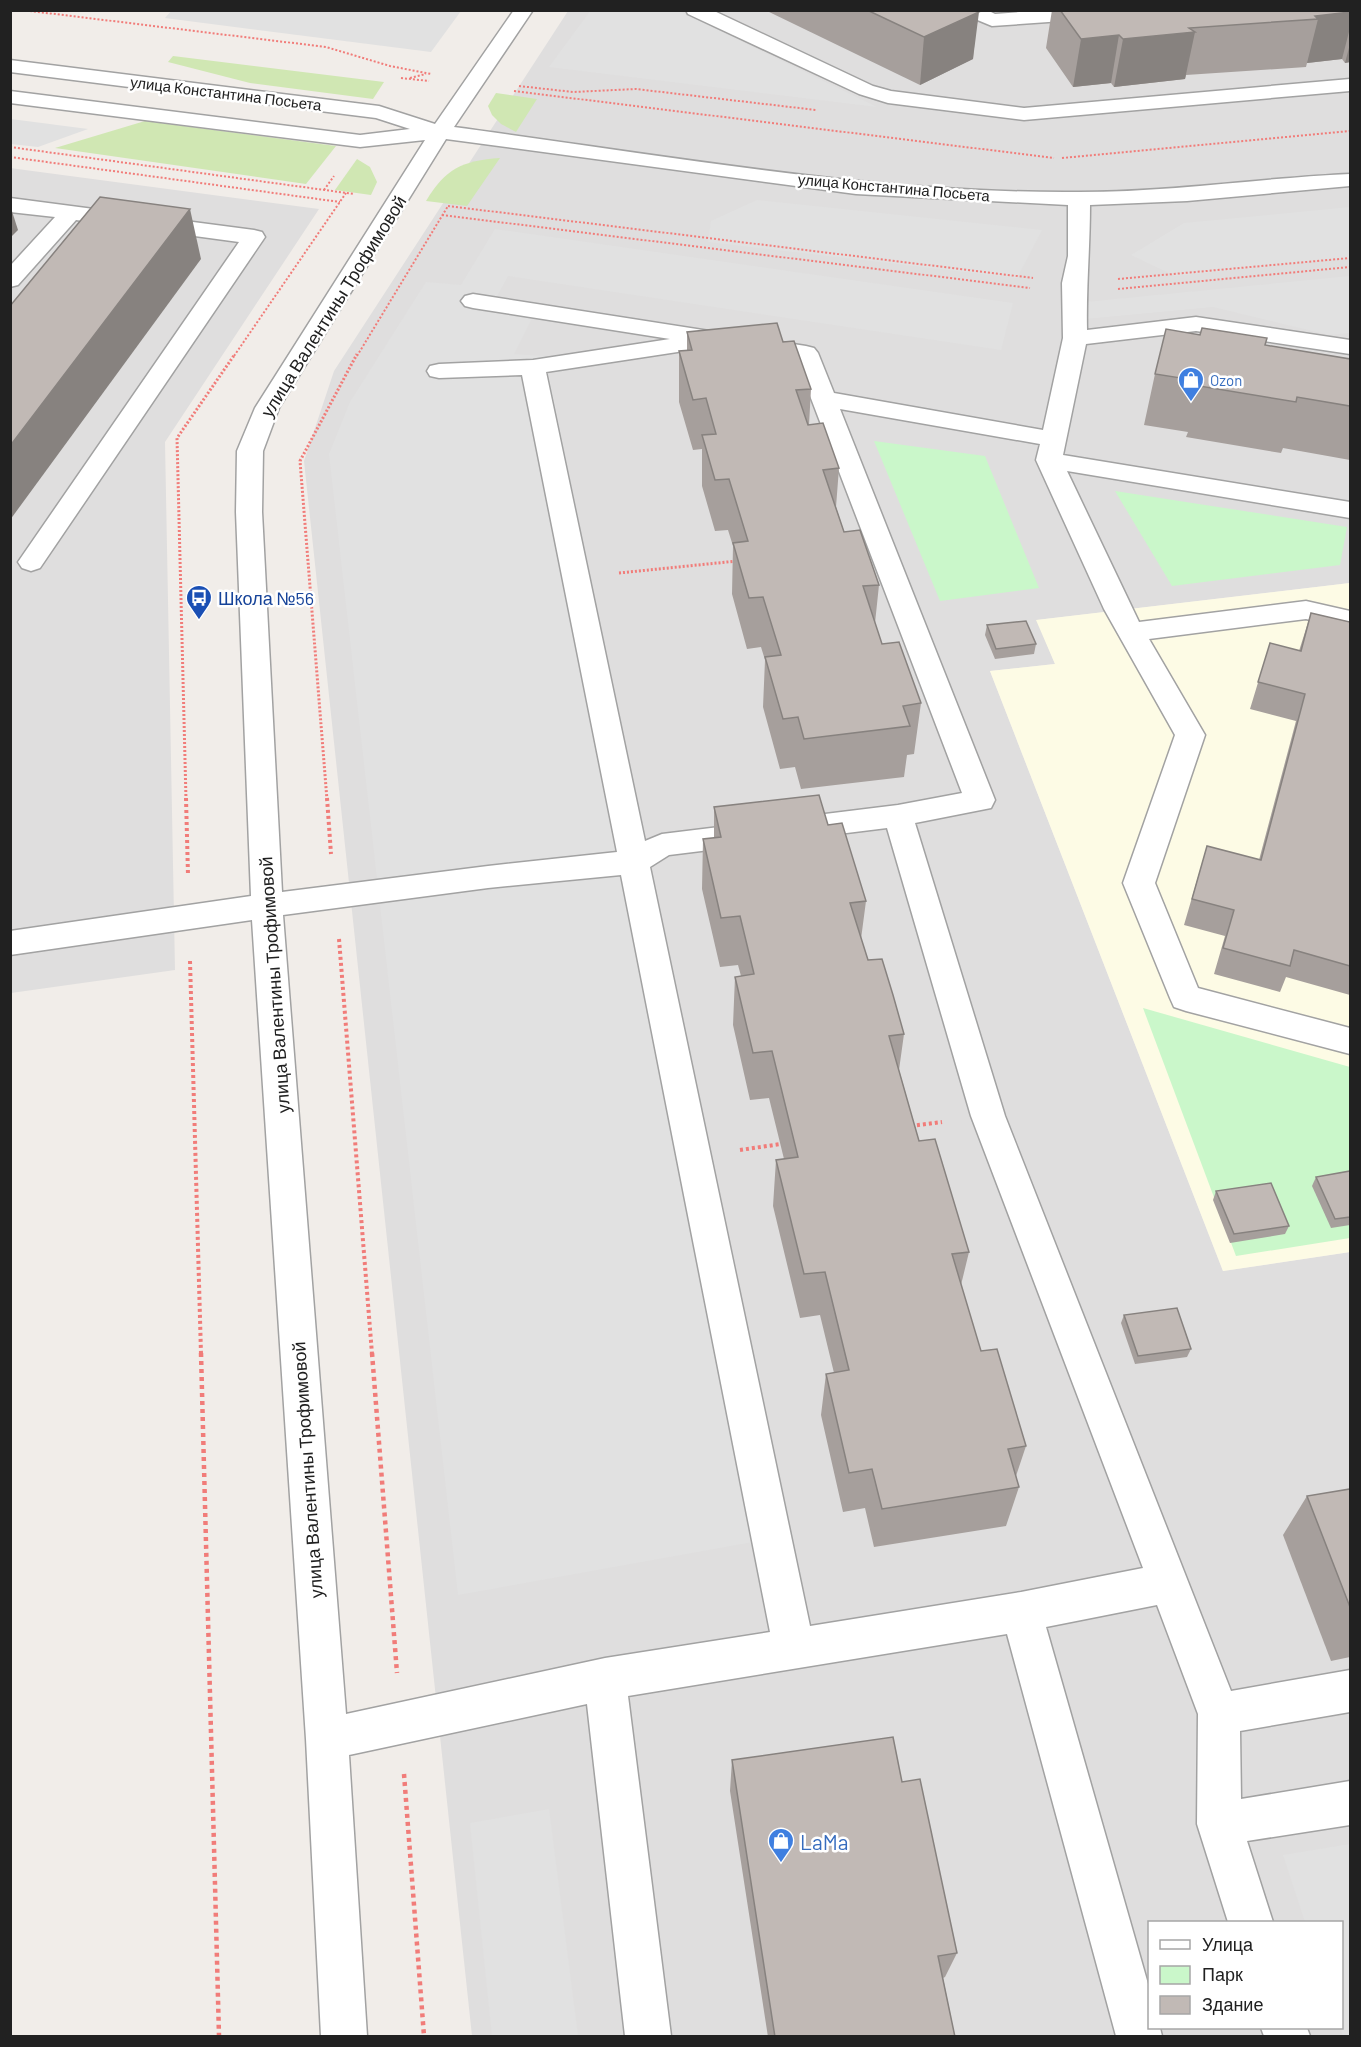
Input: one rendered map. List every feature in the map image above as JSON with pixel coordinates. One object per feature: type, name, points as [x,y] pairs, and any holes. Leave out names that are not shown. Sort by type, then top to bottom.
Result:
[{"type":"street","name":"улица Валентины Трофимовой","points":[[344,2037],[327,1739],[267,908],[250,524],[250,451],[267,408],[400,200],[440,132],[524,10]]},
{"type":"street","points":[[695,10],[866,90],[888,97],[1024,114],[1350,85]]},
{"type":"street","points":[[970,10],[992,20],[1135,10]]},
{"type":"street","name":"улица Константина Посьета","points":[[10,66],[379,112],[440,132],[856,187],[1079,199],[1187,194],[1350,180]]},
{"type":"street","name":"улица Константина Посьета","points":[[10,97],[360,141],[440,132]]},
{"type":"street","points":[[1079,199],[1079,256],[1074,288],[1075,338],[1051,450],[1131,632],[1190,735],[1139,883],[1186,998],[1350,1041]]},
{"type":"street","points":[[10,205],[254,237],[32,562]]},
{"type":"street","points":[[10,280],[71,213]]},
{"type":"street","points":[[10,944],[189,916],[267,908],[488,877],[634,862],[662,845],[898,816],[980,800],[806,353],[473,301]]},
{"type":"street","points":[[1075,338],[1196,324],[1350,347]]},
{"type":"street","points":[[439,371],[532,367],[716,339]]},
{"type":"street","points":[[532,367],[794,1648]]},
{"type":"street","points":[[824,399],[1051,450],[1350,510]]},
{"type":"street","points":[[1131,632],[1306,610],[1350,620]]},
{"type":"street","points":[[898,816],[988,1116],[1219,1714],[1219,1824],[1249,1921]]},
{"type":"street","points":[[327,1739],[604,1679],[1021,1612],[1169,1583]]},
{"type":"street","points":[[1021,1612],[1139,2037]]},
{"type":"street","points":[[604,1679],[648,2037]]},
{"type":"street","points":[[1219,1714],[1350,1691]]},
{"type":"street","points":[[1219,1824],[1350,1803]]},
{"type":"path","points":[[22,10],[326,47],[390,66],[475,83],[1057,159],[1350,131]]},
{"type":"path","points":[[394,77],[573,92],[636,89],[823,111]]},
{"type":"path","points":[[10,147],[400,200]]},
{"type":"path","points":[[10,157],[340,202]]},
{"type":"path","points":[[219,2037],[177,438],[346,193]]},
{"type":"path","points":[[424,2037],[300,460],[365,340],[448,206],[1074,288],[1350,258]]},
{"type":"path","points":[[442,216],[1074,288],[1350,267]]},
{"type":"path","points":[[576,578],[737,561]]},
{"type":"shaded area","points":[[172,10],[461,11],[431,52],[165,18]]},
{"type":"shaded area","points":[[591,10],[679,11],[877,107],[549,67]]},
{"type":"shaded area","points":[[568,11],[1350,11],[1350,583],[1037,620],[1055,664],[990,671],[1223,1271],[1350,1252],[1350,2036],[472,2036],[304,461],[334,371]]},
{"type":"shaded area","points":[[11,119],[88,129],[38,147],[11,144]]},
{"type":"shaded area","points":[[10,168],[319,209],[165,442],[175,970],[11,993]]},
{"type":"shaded area","points":[[757,200],[1042,230],[1017,278],[708,242],[711,221]]},
{"type":"shaded area","points":[[1350,207],[1350,258],[1175,276],[1131,255],[1184,223]]},
{"type":"shaded area","points":[[495,229],[1013,303],[1001,350],[508,276],[490,309],[533,316],[514,354],[545,356],[786,1536],[458,1595],[329,454],[350,402],[426,282],[461,285]]},
{"type":"shaded area","points":[[1350,276],[1350,333],[1329,335],[1213,307],[1085,319],[1075,303]]},
{"type":"shaded area","points":[[1350,583],[1350,1252],[1223,1271],[990,671],[1055,664],[1036,620]]},
{"type":"shaded area","points":[[549,1809],[578,2036],[492,2036],[470,1823]]},
{"type":"shaded area","points":[[1350,1844],[1350,2036],[1343,2036],[1340,2029],[1343,2029],[1343,1921],[1305,1921],[1283,1855]]},
{"type":"green space","points":[[173,56],[384,82],[373,99],[250,83],[168,62]]},
{"type":"green space","points":[[496,93],[537,99],[516,132],[501,124],[492,115],[488,106]]},
{"type":"green space","points":[[145,121],[336,146],[306,184],[55,148]]},
{"type":"green space","points":[[500,158],[467,206],[426,201],[441,181],[456,168],[475,161]]},
{"type":"green space","points":[[357,159],[370,167],[377,182],[371,195],[335,190]]},
{"type":"green space","points":[[874,441],[985,456],[1039,588],[940,601]]},
{"type":"green space","points":[[1115,491],[1347,527],[1340,565],[1172,586]]},
{"type":"green space","points":[[1143,1008],[1350,1067],[1350,1238],[1236,1256]]},
{"type":"building","points":[[867,10],[976,10],[979,12],[924,37]]},
{"type":"building","points":[[1060,10],[1350,10],[1350,12],[1315,16],[1318,19],[1189,28],[1195,32],[1123,39],[1119,35],[1081,39]]},
{"type":"building","points":[[100,197],[190,209],[10,446],[10,306]]},
{"type":"building","points":[[777,323],[783,342],[794,341],[811,389],[796,390],[808,425],[823,423],[839,468],[823,470],[844,532],[860,530],[879,585],[863,586],[882,644],[899,642],[921,703],[903,706],[910,726],[804,739],[798,717],[783,719],[765,657],[781,655],[763,597],[749,598],[733,543],[748,541],[729,479],[715,480],[702,435],[716,434],[706,398],[693,400],[679,351],[692,350],[687,332]]},
{"type":"building","points":[[1202,328],[1267,338],[1265,345],[1350,359],[1350,406],[1297,397],[1296,402],[1199,386],[1200,381],[1155,374],[1166,329],[1200,335]]},
{"type":"building","points":[[1311,613],[1350,622],[1350,966],[1294,950],[1290,966],[1223,948],[1234,910],[1192,899],[1207,846],[1261,860],[1305,694],[1258,682],[1270,643],[1301,651]]},
{"type":"building","points":[[1026,621],[1036,644],[996,649],[987,625]]},
{"type":"building","points":[[819,795],[828,825],[842,823],[866,901],[850,903],[868,960],[882,959],[893,995],[904,1034],[889,1036],[919,1141],[935,1139],[969,1252],[952,1254],[981,1351],[997,1349],[1026,1446],[1008,1449],[1019,1487],[882,1509],[872,1469],[849,1473],[826,1374],[849,1370],[825,1272],[804,1274],[776,1160],[798,1157],[772,1051],[753,1053],[735,977],[754,974],[740,916],[721,918],[703,839],[721,837],[714,807]]},
{"type":"building","points":[[1350,1171],[1350,1217],[1335,1219],[1316,1177]]},
{"type":"building","points":[[1271,1183],[1289,1226],[1234,1234],[1216,1191]]},
{"type":"building","points":[[1177,1308],[1191,1349],[1138,1356],[1124,1315]]},
{"type":"building","points":[[1350,1489],[1350,1607],[1307,1496]]},
{"type":"building","points":[[893,1737],[902,1782],[920,1779],[957,1953],[938,1956],[955,2037],[775,2037],[732,1760]]},
{"type":"place","name":"Ozon","points":[[1191,403]]},
{"type":"place","name":"Школа №56","points":[[199,621]]},
{"type":"place","name":"LaMa","points":[[781,1864]]}]
